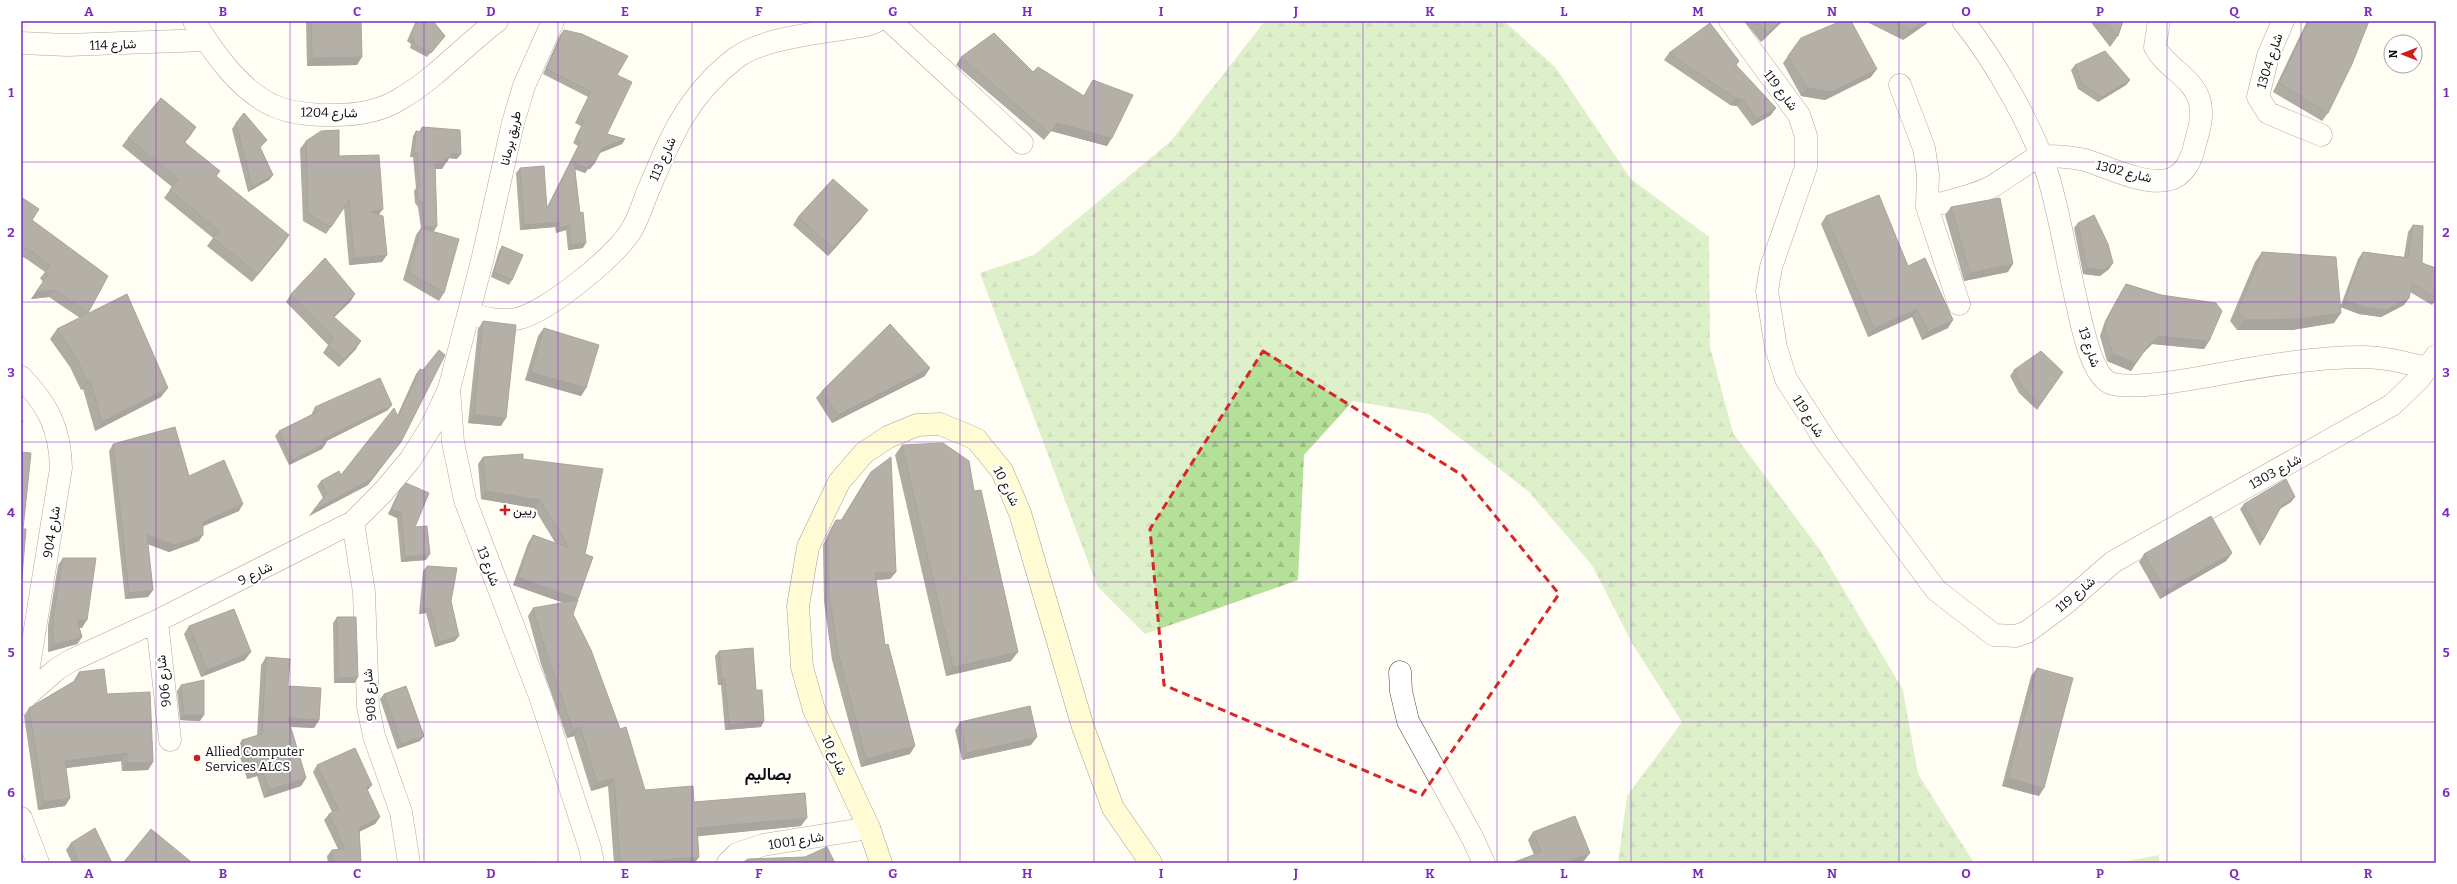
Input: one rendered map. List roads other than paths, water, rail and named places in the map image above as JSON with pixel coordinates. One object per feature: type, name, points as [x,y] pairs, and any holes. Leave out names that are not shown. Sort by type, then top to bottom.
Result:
[{"type":"main road","name":"شارع 10","points":[[881,863],[868,828],[814,710],[802,667],[798,606],[808,548],[839,482],[864,453],[888,437],[917,425],[940,424],[976,439],[1002,471],[1020,513],[1088,742],[1113,808],[1151,863]]},
{"type":"street","name":"شارع 1204","points":[[194,21],[205,40],[232,74],[273,105],[314,115],[339,115],[382,108],[399,100],[439,72],[470,41],[497,21]]},
{"type":"street","name":"طريق برمانا","points":[[482,261],[513,123],[524,86],[553,21]]},
{"type":"street","name":"شارع 113","points":[[469,314],[493,320],[517,319],[549,304],[580,283],[632,230],[684,113],[717,74],[738,57],[761,45],[867,25],[877,21]]},
{"type":"street","points":[[890,21],[1022,143]]},
{"type":"street","name":"شارع 119","points":[[1730,21],[1799,115],[1806,136],[1806,167],[1770,266],[1767,291],[1776,348],[1786,379],[1827,443],[1936,590],[1994,635],[2016,636],[2027,632],[2066,603],[2113,562]]},
{"type":"street","name":"شارع 13","points":[[1963,21],[2003,80],[2041,156],[2062,228],[2090,353],[2101,377],[2112,384],[2150,384],[2332,358],[2364,357],[2432,362]]},
{"type":"street","name":"شارع 1302","points":[[2041,156],[2084,160],[2137,176],[2168,180],[2182,171],[2190,163],[2201,118],[2200,100],[2193,86],[2166,63],[2155,47],[2159,21]]},
{"type":"street","name":"شارع 1304","points":[[2283,21],[2268,56],[2258,97],[2268,113],[2321,135]]},
{"type":"street","name":"شارع 114","points":[[21,43],[67,46],[205,40]]},
{"type":"street","points":[[1900,85],[1924,148],[1928,175],[1927,207],[1959,304]]},
{"type":"street","points":[[1927,207],[1990,188],[2041,156]]},
{"type":"street","name":"شارع 13","points":[[482,261],[449,389],[453,442],[465,500],[478,540],[541,699],[590,848],[593,863]]},
{"type":"street","name":"شارع 1303","points":[[2113,562],[2392,405],[2419,379],[2432,362]]},
{"type":"street","name":"شارع 904","points":[[21,376],[39,396],[54,424],[61,448],[61,468],[22,704]]},
{"type":"street","name":"شارع 9","points":[[22,704],[57,669],[72,660],[157,621],[352,522],[383,492],[410,460],[432,424],[449,389]]},
{"type":"street","name":"شارع 908","points":[[352,522],[364,592],[368,707],[374,736],[401,812],[409,863]]},
{"type":"street","name":"شارع 906","points":[[157,621],[170,740]]},
{"type":"street","points":[[1400,672],[1401,692],[1408,722],[1472,837],[1484,863]]},
{"type":"street","points":[[21,818],[38,863]]},
{"type":"street","name":"شارع 1001","points":[[728,863],[736,854],[763,845],[868,828]]},
{"type":"place","name":"ريين","points":[[505,510]]},
{"type":"place","name":"Allied Computer Services ALCS","points":[[197,758]]},
{"type":"district","name":"بصاليم","points":[[768,774]]}]
